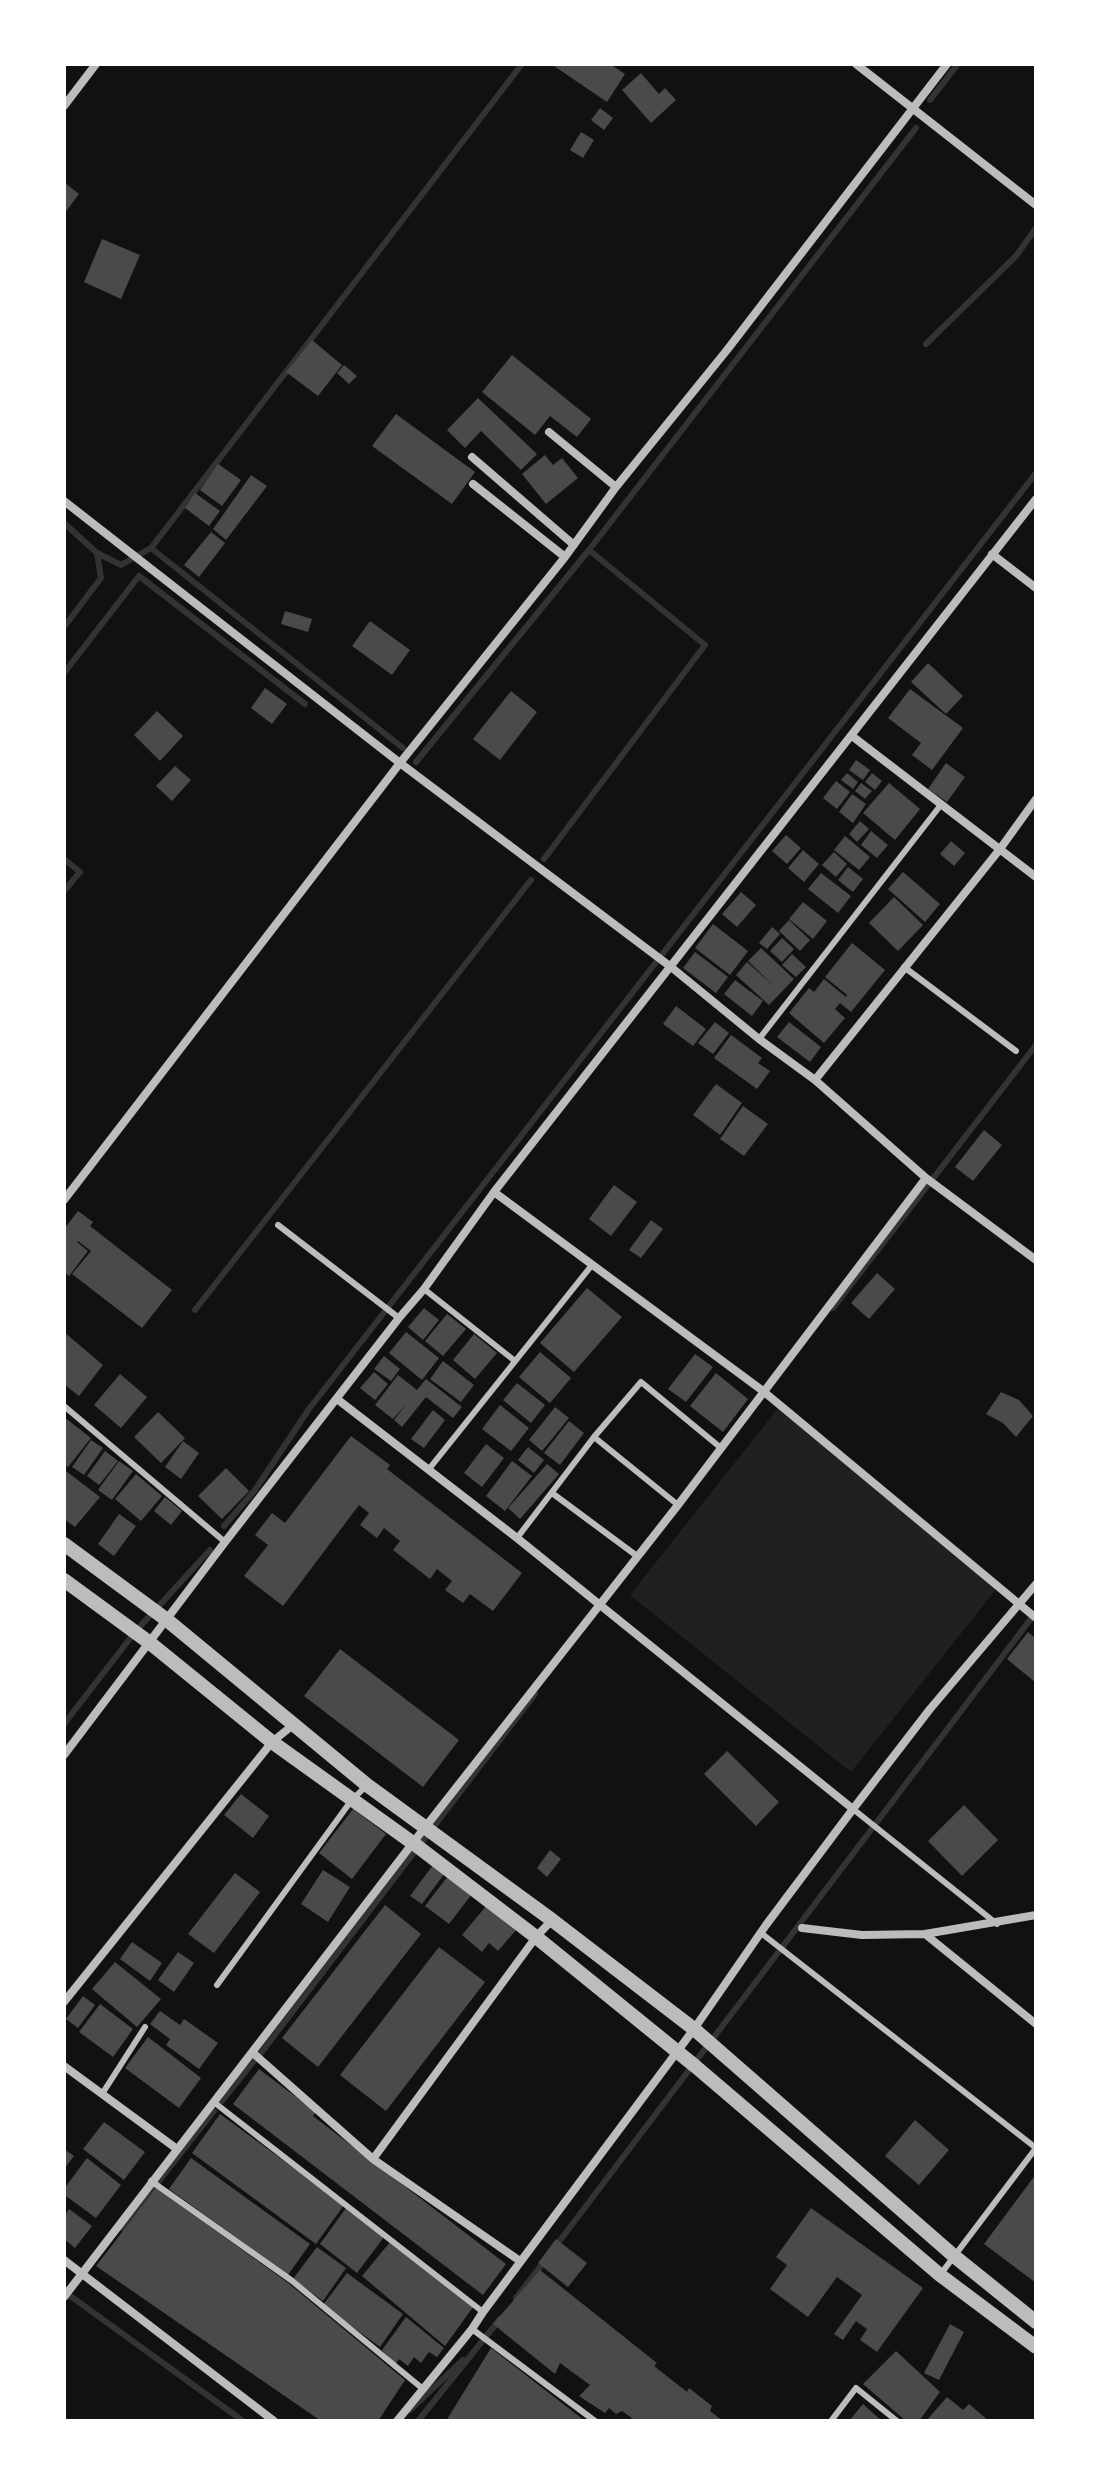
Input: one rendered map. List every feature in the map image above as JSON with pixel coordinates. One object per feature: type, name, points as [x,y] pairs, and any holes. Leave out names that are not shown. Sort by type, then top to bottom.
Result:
[{"type":"street","points":[[64,106],[96,64]]},
{"type":"street","points":[[856,64],[1036,205]]},
{"type":"street","points":[[64,1200],[400,763],[727,350],[947,64]]},
{"type":"street","points":[[549,432],[616,487]]},
{"type":"street","points":[[472,457],[574,545]]},
{"type":"street","points":[[473,484],[565,557]]},
{"type":"street","points":[[64,1755],[225,1542],[424,1289],[494,1192],[1036,499]]},
{"type":"street","points":[[64,501],[400,763],[671,967],[815,1080],[926,1178],[1036,1260]]},
{"type":"street","points":[[992,554],[1036,588]]},
{"type":"street","points":[[852,736],[1036,877]]},
{"type":"street","points":[[815,1080],[1000,849],[1036,799]]},
{"type":"street","points":[[64,2297],[678,1505],[926,1178]]},
{"type":"street","points":[[494,1192],[763,1391],[1036,1618]]},
{"type":"street","points":[[337,1399],[517,1538],[853,1809]]},
{"type":"street","points":[[64,1544],[167,1620],[367,1785],[418,1837],[536,1937],[695,2066],[940,2275],[1036,2347]]},
{"type":"street","points":[[64,1580],[150,1643],[272,1742],[351,1801],[418,1837],[552,1920],[694,2029],[954,2256],[1036,2322]]},
{"type":"street","points":[[399,2420],[472,2329],[853,1809],[930,1709],[1036,1584]]},
{"type":"street","points":[[64,2002],[272,1742],[293,1725]]},
{"type":"street","points":[[802,1928],[862,1935],[925,1934],[1036,1915]]},
{"type":"street","points":[[373,2159],[536,1937],[552,1920]]},
{"type":"street","points":[[925,1934],[1036,2024]]},
{"type":"street","points":[[253,2053],[373,2159],[520,2261]]},
{"type":"street","points":[[64,2066],[177,2149]]},
{"type":"street","points":[[64,2260],[274,2421]]},
{"type":"lane","points":[[759,1039],[940,806]]},
{"type":"lane","points":[[904,967],[1016,1051]]},
{"type":"lane","points":[[278,1225],[399,1318]]},
{"type":"lane","points":[[429,1469],[592,1265]]},
{"type":"lane","points":[[424,1289],[515,1361]]},
{"type":"lane","points":[[517,1538],[594,1437],[641,1382],[721,1448]]},
{"type":"lane","points":[[64,1406],[225,1542]]},
{"type":"lane","points":[[594,1437],[678,1505]]},
{"type":"lane","points":[[552,1493],[637,1556]]},
{"type":"lane","points":[[217,1985],[351,1801],[367,1785]]},
{"type":"lane","points":[[853,1809],[997,1924]]},
{"type":"lane","points":[[761,1933],[1036,2148],[940,2275]]},
{"type":"lane","points":[[102,2094],[145,2027]]},
{"type":"lane","points":[[215,2103],[483,2312]]},
{"type":"lane","points":[[151,2181],[291,2280],[423,2389]]},
{"type":"lane","points":[[472,2329],[595,2421]]},
{"type":"lane","points":[[831,2421],[856,2388],[897,2421]]},
{"type":"shaded area","points":[[783,1402],[1001,1583],[851,1772],[630,1595]]},
{"type":"building","points":[[551,64],[610,64],[625,74],[607,102]]},
{"type":"building","points":[[641,73],[659,94],[665,88],[676,100],[651,123],[622,90]]},
{"type":"building","points":[[600,108],[613,118],[604,130],[591,120]]},
{"type":"building","points":[[581,132],[594,140],[583,158],[570,150]]},
{"type":"building","points":[[64,182],[79,194],[64,214]]},
{"type":"building","points":[[102,239],[140,255],[121,299],[84,282]]},
{"type":"building","points":[[312,340],[342,365],[318,396],[286,372]]},
{"type":"building","points":[[512,355],[591,419],[577,437],[550,416],[535,435],[482,392]]},
{"type":"building","points":[[344,365],[357,376],[349,384],[337,373]]},
{"type":"building","points":[[478,398],[537,454],[521,470],[481,431],[465,448],[447,430]]},
{"type":"building","points":[[396,414],[475,472],[452,504],[372,446]]},
{"type":"building","points":[[545,455],[553,465],[562,458],[578,478],[546,504],[522,474]]},
{"type":"building","points":[[218,464],[241,480],[222,506],[200,490]]},
{"type":"building","points":[[251,475],[267,486],[226,540],[213,529]]},
{"type":"building","points":[[195,493],[220,511],[209,526],[185,508]]},
{"type":"building","points":[[211,532],[225,543],[199,577],[184,565]]},
{"type":"building","points":[[285,611],[312,619],[308,632],[281,624]]},
{"type":"building","points":[[370,621],[410,650],[392,675],[352,646]]},
{"type":"building","points":[[928,663],[963,696],[946,714],[911,682]]},
{"type":"building","points":[[265,688],[287,704],[272,724],[251,708]]},
{"type":"building","points":[[910,689],[963,728],[932,770],[912,755],[921,743],[888,718]]},
{"type":"building","points":[[511,691],[537,712],[500,760],[473,739]]},
{"type":"building","points":[[157,711],[183,736],[160,761],[134,735]]},
{"type":"building","points":[[856,760],[870,770],[863,780],[849,770]]},
{"type":"building","points":[[946,763],[965,777],[947,802],[928,789]]},
{"type":"building","points":[[175,766],[191,780],[172,801],[156,786]]},
{"type":"building","points":[[847,773],[858,782],[853,789],[841,780]]},
{"type":"building","points":[[872,773],[882,781],[875,790],[865,782]]},
{"type":"building","points":[[836,781],[850,792],[837,809],[823,798]]},
{"type":"building","points":[[861,783],[872,791],[865,799],[855,791]]},
{"type":"building","points":[[889,783],[920,809],[895,840],[863,813]]},
{"type":"building","points":[[852,794],[866,804],[853,823],[839,812]]},
{"type":"building","points":[[860,821],[869,829],[857,842],[849,834]]},
{"type":"building","points":[[871,831],[888,845],[877,858],[861,845]]},
{"type":"building","points":[[786,835],[801,848],[787,864],[772,851]]},
{"type":"building","points":[[845,836],[870,857],[859,870],[834,850]]},
{"type":"building","points":[[951,841],[965,853],[954,866],[940,854]]},
{"type":"building","points":[[803,850],[819,864],[804,882],[788,868]]},
{"type":"building","points":[[834,852],[847,864],[836,877],[822,865]]},
{"type":"building","points":[[848,867],[863,879],[853,892],[838,880]]},
{"type":"building","points":[[903,872],[940,904],[925,922],[888,889]]},
{"type":"building","points":[[821,873],[851,896],[838,913],[808,889]]},
{"type":"building","points":[[741,892],[756,905],[737,927],[722,914]]},
{"type":"building","points":[[894,897],[923,925],[898,951],[869,923]]},
{"type":"building","points":[[803,902],[827,921],[813,939],[789,919]]},
{"type":"building","points":[[789,920],[810,940],[800,951],[779,931]]},
{"type":"building","points":[[713,924],[748,951],[730,975],[695,948]]},
{"type":"building","points":[[772,927],[780,934],[767,949],[759,943]]},
{"type":"building","points":[[782,938],[794,949],[782,962],[770,951]]},
{"type":"building","points":[[852,943],[885,970],[851,1012],[840,1003],[835,1009],[845,1018],[824,1043],[789,1013],[809,988],[814,992],[824,979],[846,997],[825,977]]},
{"type":"building","points":[[761,948],[794,979],[769,1005],[736,975],[747,962],[775,987],[748,961]]},
{"type":"building","points":[[695,952],[728,977],[716,993],[683,968]]},
{"type":"building","points":[[792,954],[806,967],[796,977],[782,965]]},
{"type":"building","points":[[735,980],[763,1001],[752,1016],[724,994]]},
{"type":"building","points":[[676,1006],[706,1029],[693,1046],[663,1024]]},
{"type":"building","points":[[715,1022],[729,1033],[713,1054],[698,1043]]},
{"type":"building","points":[[789,1022],[821,1047],[810,1062],[777,1037]]},
{"type":"building","points":[[731,1035],[762,1058],[758,1063],[770,1071],[757,1089],[714,1058]]},
{"type":"building","points":[[716,1084],[742,1103],[720,1135],[693,1115]]},
{"type":"building","points":[[743,1106],[768,1124],[744,1156],[720,1139]]},
{"type":"building","points":[[984,1130],[1002,1145],[973,1181],[955,1167]]},
{"type":"building","points":[[614,1185],[637,1202],[611,1236],[589,1219]]},
{"type":"building","points":[[78,1211],[93,1222],[90,1226],[172,1290],[142,1328],[72,1274],[91,1251],[78,1241],[88,1251],[69,1276],[64,1272],[64,1229]]},
{"type":"building","points":[[651,1220],[663,1229],[641,1258],[629,1250]]},
{"type":"building","points":[[877,1273],[895,1289],[869,1319],[851,1303]]},
{"type":"building","points":[[587,1288],[622,1317],[574,1372],[540,1343]]},
{"type":"building","points":[[424,1308],[439,1320],[423,1340],[408,1327]]},
{"type":"building","points":[[447,1314],[466,1329],[443,1356],[425,1341]]},
{"type":"building","points":[[64,1332],[103,1365],[79,1396],[64,1384]]},
{"type":"building","points":[[406,1332],[439,1358],[422,1380],[389,1353]]},
{"type":"building","points":[[474,1334],[497,1353],[475,1379],[453,1360]]},
{"type":"building","points":[[540,1352],[571,1378],[550,1403],[519,1377]]},
{"type":"building","points":[[695,1354],[713,1367],[686,1402],[668,1389]]},
{"type":"building","points":[[384,1356],[400,1369],[391,1381],[374,1369]]},
{"type":"building","points":[[443,1361],[474,1385],[461,1402],[430,1379]]},
{"type":"building","points":[[374,1372],[388,1384],[375,1400],[360,1388]]},
{"type":"building","points":[[716,1373],[748,1399],[723,1432],[690,1406]]},
{"type":"building","points":[[120,1374],[147,1397],[121,1428],[94,1405]]},
{"type":"building","points":[[398,1375],[417,1390],[426,1379],[462,1407],[453,1418],[426,1397],[402,1427],[394,1420],[406,1404],[393,1419],[375,1405]]},
{"type":"building","points":[[517,1383],[545,1405],[531,1423],[503,1400]]},
{"type":"building","points":[[1001,1392],[1019,1400],[1033,1416],[1016,1437],[1003,1423],[986,1414]]},
{"type":"building","points":[[500,1405],[529,1428],[511,1451],[482,1429]]},
{"type":"building","points":[[555,1407],[569,1418],[542,1451],[529,1440]]},
{"type":"building","points":[[433,1410],[445,1420],[424,1448],[411,1439]]},
{"type":"building","points":[[158,1412],[185,1438],[161,1463],[134,1437]]},
{"type":"building","points":[[64,1417],[91,1438],[68,1467],[64,1465]]},
{"type":"building","points":[[569,1421],[584,1433],[560,1465],[544,1453]]},
{"type":"building","points":[[351,1436],[390,1465],[387,1469],[522,1573],[493,1611],[470,1594],[463,1603],[445,1590],[452,1581],[437,1569],[430,1579],[393,1550],[400,1541],[384,1528],[377,1538],[360,1525],[369,1513],[359,1505],[283,1606],[244,1576],[268,1545],[255,1535],[272,1513],[285,1523]]},
{"type":"building","points":[[91,1440],[103,1448],[84,1475],[72,1467]]},
{"type":"building","points":[[183,1441],[199,1453],[181,1479],[165,1467]]},
{"type":"building","points":[[486,1444],[504,1458],[482,1487],[464,1473]]},
{"type":"building","points":[[528,1447],[544,1460],[534,1473],[518,1460]]},
{"type":"building","points":[[105,1451],[118,1461],[99,1485],[87,1476]]},
{"type":"building","points":[[119,1461],[133,1471],[112,1500],[98,1490]]},
{"type":"building","points":[[512,1461],[532,1476],[505,1511],[486,1496]]},
{"type":"building","points":[[547,1464],[559,1474],[520,1519],[508,1508]]},
{"type":"building","points":[[226,1468],[249,1491],[222,1519],[198,1496]]},
{"type":"building","points":[[66,1471],[100,1497],[75,1527],[64,1519]]},
{"type":"building","points":[[136,1474],[162,1496],[141,1521],[115,1499]]},
{"type":"building","points":[[165,1497],[182,1511],[171,1525],[154,1511]]},
{"type":"building","points":[[119,1514],[136,1526],[114,1556],[98,1544]]},
{"type":"building","points":[[1028,1632],[1036,1639],[1036,1683],[1007,1659]]},
{"type":"building","points":[[340,1649],[459,1740],[423,1787],[304,1696]]},
{"type":"building","points":[[727,1751],[779,1802],[756,1826],[704,1774]]},
{"type":"building","points":[[241,1794],[269,1816],[253,1838],[224,1815]]},
{"type":"building","points":[[964,1805],[998,1840],[962,1876],[928,1841]]},
{"type":"building","points":[[353,1809],[386,1834],[352,1879],[319,1853]]},
{"type":"building","points":[[550,1850],[561,1859],[547,1877],[537,1868]]},
{"type":"building","points":[[433,1865],[445,1873],[422,1904],[410,1896]]},
{"type":"building","points":[[323,1870],[350,1887],[328,1922],[301,1904]]},
{"type":"building","points":[[235,1873],[260,1892],[214,1953],[188,1934]]},
{"type":"building","points":[[448,1876],[472,1894],[449,1924],[425,1906]]},
{"type":"building","points":[[385,1905],[421,1934],[318,2067],[282,2038]]},
{"type":"building","points":[[487,1905],[516,1930],[498,1951],[489,1943],[482,1952],[462,1935]]},
{"type":"building","points":[[132,1942],[162,1963],[150,1981],[120,1959]]},
{"type":"building","points":[[439,1947],[485,1982],[386,2111],[340,2075]]},
{"type":"building","points":[[178,1952],[194,1963],[174,1992],[158,1980]]},
{"type":"building","points":[[115,1962],[161,1999],[137,2027],[92,1989]]},
{"type":"building","points":[[83,1996],[95,2005],[78,2028],[66,2019]]},
{"type":"building","points":[[100,2004],[133,2029],[113,2057],[79,2032]]},
{"type":"building","points":[[160,2011],[180,2025],[184,2019],[218,2043],[199,2069],[166,2045],[170,2039],[150,2024]]},
{"type":"building","points":[[148,2037],[201,2078],[179,2108],[125,2068]]},
{"type":"building","points":[[259,2069],[316,2112],[313,2116],[506,2264],[483,2295],[233,2104]]},
{"type":"building","points":[[220,2114],[344,2205],[316,2244],[192,2153]]},
{"type":"building","points":[[915,2120],[949,2150],[919,2185],[885,2156]]},
{"type":"building","points":[[104,2122],[145,2152],[124,2180],[83,2149]]},
{"type":"building","points":[[64,2149],[74,2156],[64,2169]]},
{"type":"building","points":[[87,2158],[121,2185],[96,2218],[66,2196],[64,2199],[64,2189]]},
{"type":"building","points":[[191,2158],[310,2244],[288,2275],[169,2189]]},
{"type":"building","points":[[1036,2174],[1036,2283],[984,2244]]},
{"type":"building","points":[[156,2188],[287,2282],[405,2380],[378,2421],[321,2421],[96,2266]]},
{"type":"building","points":[[346,2208],[384,2237],[357,2273],[320,2244]]},
{"type":"building","points":[[811,2208],[923,2288],[877,2352],[860,2340],[867,2329],[856,2321],[843,2340],[834,2334],[862,2295],[837,2277],[808,2317],[770,2289],[787,2265],[776,2257]]},
{"type":"building","points":[[69,2209],[92,2226],[75,2248],[64,2239],[64,2217]]},
{"type":"building","points":[[556,2239],[587,2263],[568,2287],[538,2263]]},
{"type":"building","points":[[391,2241],[473,2307],[445,2346],[362,2276]]},
{"type":"building","points":[[317,2247],[346,2268],[323,2301],[293,2279]]},
{"type":"building","points":[[540,2270],[657,2363],[654,2366],[687,2392],[689,2388],[712,2406],[710,2411],[723,2421],[636,2421],[622,2411],[616,2414],[609,2408],[605,2413],[579,2396],[590,2385],[560,2363],[555,2374],[493,2324]]},
{"type":"building","points":[[347,2273],[403,2314],[380,2347],[323,2305]]},
{"type":"building","points":[[406,2317],[444,2348],[437,2357],[429,2352],[421,2363],[414,2357],[408,2366],[399,2359],[395,2365],[382,2350]]},
{"type":"building","points":[[950,2324],[964,2332],[939,2380],[924,2373]]},
{"type":"building","points":[[491,2348],[585,2421],[446,2421]]},
{"type":"building","points":[[896,2351],[940,2392],[919,2421],[906,2421],[863,2384]]},
{"type":"building","points":[[947,2397],[963,2410],[969,2404],[989,2421],[926,2421]]},
{"type":"building","points":[[863,2404],[882,2421],[849,2421]]},
{"type":"waterway","points":[[64,523],[97,553],[121,565],[151,548],[522,64]]},
{"type":"waterway","points":[[930,100],[958,64]]},
{"type":"waterway","points":[[416,762],[589,550],[916,128]]},
{"type":"waterway","points":[[926,344],[1016,256],[1036,228]]},
{"type":"waterway","points":[[224,1526],[255,1490],[309,1409],[1036,473]]},
{"type":"waterway","points":[[151,548],[403,748]]},
{"type":"waterway","points":[[544,859],[705,645],[589,550]]},
{"type":"waterway","points":[[64,627],[101,578],[97,553]]},
{"type":"waterway","points":[[64,673],[139,576],[305,704]]},
{"type":"waterway","points":[[64,859],[80,872],[64,891]]},
{"type":"waterway","points":[[195,1310],[531,880]]},
{"type":"waterway","points":[[833,1308],[1036,1045]]},
{"type":"waterway","points":[[64,1724],[135,1632],[210,1550]]},
{"type":"waterway","points":[[555,2247],[1036,1612]]},
{"type":"waterway","points":[[261,2053],[535,1694]]},
{"type":"waterway","points":[[222,2101],[254,2061]]},
{"type":"waterway","points":[[122,2228],[214,2111]]},
{"type":"waterway","points":[[516,2298],[546,2259]]},
{"type":"waterway","points":[[69,2295],[243,2421]]},
{"type":"waterway","points":[[418,2421],[500,2319]]},
{"type":"waterway","points":[[410,2410],[463,2360]]}]
